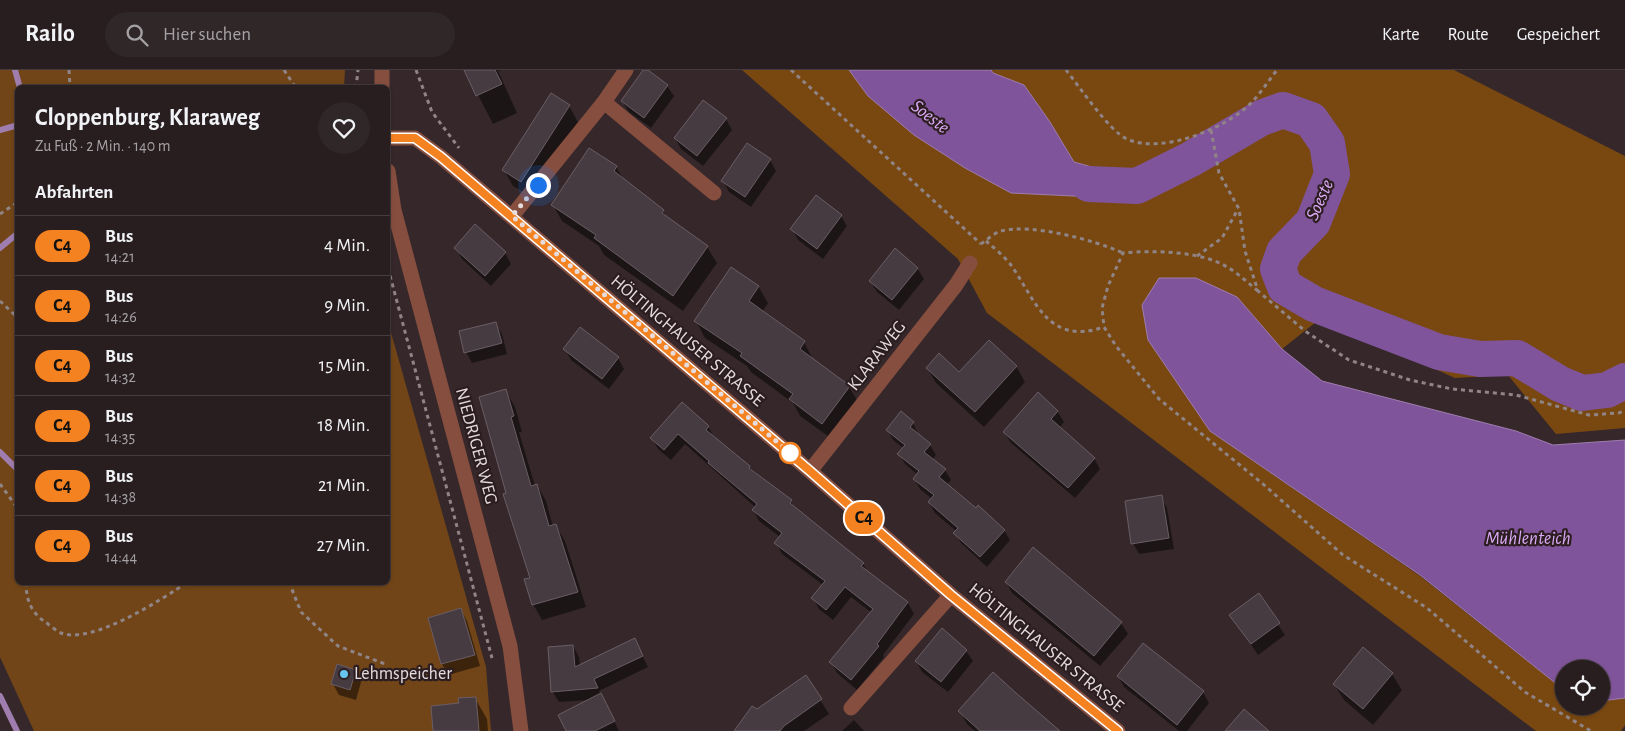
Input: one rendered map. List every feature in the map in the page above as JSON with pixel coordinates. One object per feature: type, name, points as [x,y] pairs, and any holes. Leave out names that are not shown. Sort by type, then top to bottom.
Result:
[{"type":"street","points":[[382,70],[382,85]]},
{"type":"street","points":[[512,216],[604,102],[626,70]]},
{"type":"street","points":[[604,102],[714,193]]},
{"type":"street","name":"HÖLTINGHAUSER STRASSE","points":[[390,138],[415,138],[512,216],[810,471],[951,595],[1118,731]]},
{"type":"street","name":"NIEDRIGER WEG","points":[[390,184],[394,210],[510,646],[521,731]]},
{"type":"street","name":"KLARAWEG","points":[[810,471],[956,285],[970,263]]},
{"type":"street","name":"HÖLTINGHAUSER STRASSE","points":[[851,708],[951,595]]},
{"type":"path","points":[[69,70],[70,85]]},
{"type":"path","points":[[284,70],[294,85]]},
{"type":"path","points":[[356,85],[358,70]]},
{"type":"path","points":[[416,70],[432,112],[460,150]]},
{"type":"path","points":[[792,70],[981,244]]},
{"type":"path","points":[[1066,70],[1116,132],[1127,139],[1155,143],[1195,137],[1211,130],[1252,102],[1277,70]]},
{"type":"path","points":[[1211,130],[1219,173],[1238,209],[1245,251],[1258,291]]},
{"type":"path","points":[[0,214],[15,204]]},
{"type":"path","points":[[1197,256],[1222,238],[1238,209]]},
{"type":"path","points":[[970,263],[981,244],[998,232],[1013,228],[1081,237],[1123,253],[1160,252],[1197,256],[1226,266],[1305,331],[1349,360],[1410,380],[1452,389],[1516,394],[1589,415],[1619,413],[1625,410]]},
{"type":"path","points":[[986,240],[1010,263],[1042,315],[1061,328],[1091,332],[1104,327]]},
{"type":"path","points":[[1123,253],[1108,286],[1102,308],[1104,327],[1116,346],[1159,399],[1264,484],[1343,555],[1427,608],[1525,692],[1591,731]]},
{"type":"path","points":[[390,275],[493,660]]},
{"type":"path","points":[[0,301],[15,315]]},
{"type":"path","points":[[0,484],[15,505]]},
{"type":"path","points":[[26,585],[26,596],[34,613],[62,633],[82,634],[100,629],[160,600],[183,585]]},
{"type":"path","points":[[289,585],[302,612],[338,646],[385,664]]},
{"type":"shaded area","points":[[0,70],[345,70],[344,85],[15,85],[15,585],[390,585],[390,329],[486,667],[491,731],[34,731],[0,657]]},
{"type":"shaded area","points":[[742,70],[849,70],[914,135],[965,168],[1012,193],[1134,179],[1074,162],[1050,122],[1024,85],[993,73],[991,70],[1454,70],[1625,156],[1625,428],[1556,434],[1508,375],[1455,378],[1321,318],[1282,349],[1237,297],[1210,431],[1420,576],[1555,683],[1555,715],[1610,715],[1610,700],[1625,698],[1625,725],[1621,731],[1536,731],[987,313],[958,259]]},
{"type":"water","points":[[849,70],[991,70],[993,73],[1024,85],[1050,122],[1074,162],[1135,179],[1136,193],[1094,197],[1011,193],[965,168],[914,135],[868,96]]},
{"type":"water","name":"Mühlenteich","points":[[1159,278],[1196,278],[1237,297],[1282,349],[1322,381],[1516,431],[1553,445],[1625,440],[1625,698],[1610,700],[1610,660],[1555,660],[1555,683],[1420,575],[1210,431],[1148,340],[1142,305]]},
{"type":"building","points":[[464,70],[495,70],[502,84],[476,96]]},
{"type":"building","points":[[643,70],[648,70],[668,85],[644,118],[621,101]]},
{"type":"building","points":[[551,93],[570,105],[521,182],[502,170]]},
{"type":"building","points":[[703,100],[727,118],[697,156],[674,138]]},
{"type":"building","points":[[747,143],[771,159],[745,197],[721,181]]},
{"type":"building","points":[[589,148],[617,166],[614,171],[664,210],[662,213],[708,246],[673,296],[594,238],[596,235],[551,205]]},
{"type":"building","points":[[816,195],[842,215],[817,249],[790,229]]},
{"type":"building","points":[[475,224],[506,252],[485,276],[454,248]]},
{"type":"building","points":[[895,248],[918,268],[892,300],[869,281]]},
{"type":"building","points":[[731,267],[759,286],[749,301],[805,341],[800,349],[850,386],[822,424],[789,399],[793,394],[740,356],[742,353],[694,321]]},
{"type":"building","points":[[496,322],[502,343],[464,353],[459,331]]},
{"type":"building","points":[[580,327],[619,357],[602,379],[563,349]]},
{"type":"building","points":[[989,340],[1017,366],[975,412],[926,368],[939,353],[959,372]]},
{"type":"building","points":[[506,389],[514,416],[511,417],[531,486],[537,484],[549,526],[556,524],[578,592],[532,605],[524,579],[530,578],[503,494],[506,493],[479,397]]},
{"type":"building","points":[[1038,392],[1058,411],[1051,419],[1095,458],[1068,488],[1003,432]]},
{"type":"building","points":[[682,402],[709,426],[706,430],[750,466],[749,468],[792,500],[790,503],[864,563],[861,566],[908,602],[877,644],[879,646],[851,680],[829,662],[873,609],[845,587],[826,610],[811,598],[825,581],[774,543],[782,533],[752,510],[757,504],[708,463],[709,461],[678,434],[664,450],[650,438]]},
{"type":"building","points":[[901,411],[914,422],[910,427],[931,444],[924,452],[946,469],[939,477],[976,508],[978,505],[1005,530],[980,557],[953,533],[958,528],[928,502],[934,495],[913,479],[919,471],[897,454],[905,445],[886,430]]},
{"type":"building","points":[[1162,495],[1169,538],[1131,544],[1125,501]]},
{"type":"building","points":[[1033,547],[1122,622],[1094,656],[1005,582]]},
{"type":"building","points":[[1259,593],[1280,623],[1251,644],[1229,615]]},
{"type":"building","points":[[461,608],[475,655],[441,664],[428,618]]},
{"type":"building","points":[[942,628],[967,650],[941,682],[915,661]]},
{"type":"building","points":[[635,638],[643,656],[594,679],[598,688],[551,692],[548,647],[573,645],[575,667]]},
{"type":"building","points":[[1143,643],[1204,691],[1177,725],[1117,676]]},
{"type":"building","points":[[1363,647],[1393,673],[1363,709],[1333,684]]},
{"type":"building","name":"Lehmspeicher","points":[[337,664],[356,670],[350,690],[331,684]]},
{"type":"building","points":[[993,672],[1060,731],[980,731],[958,711]]},
{"type":"building","points":[[806,675],[822,699],[784,726],[780,731],[734,731],[752,706],[757,709]]},
{"type":"building","points":[[601,693],[615,721],[595,731],[566,731],[558,715]]},
{"type":"building","points":[[476,697],[479,731],[433,731],[431,706],[459,703],[458,698]]},
{"type":"building","points":[[1244,709],[1269,731],[1225,731]]},
{"type":"waterway","points":[[15,70],[19,85]]},
{"type":"waterway","name":"Soeste","points":[[1089,184],[1137,186],[1191,159],[1261,118],[1283,110],[1311,120],[1327,143],[1332,174],[1313,222],[1284,252],[1278,269],[1285,287],[1314,304],[1439,352],[1480,359],[1517,358],[1560,384],[1582,393],[1607,390],[1625,381]]},
{"type":"waterway","points":[[0,130],[15,126]]},
{"type":"waterway","points":[[0,248],[15,236]]},
{"type":"waterway","points":[[0,452],[15,467]]},
{"type":"waterway","points":[[0,696],[17,731]]},
{"type":"bus line","name":"C4","points":[[390,138],[415,138],[441,157],[810,471],[951,595],[1118,731]]},
{"type":"place","name":"Lehmspeicher","points":[[344,674]]},
{"type":"route","points":[[538,185],[512,216],[796,458],[790,453]]}]
